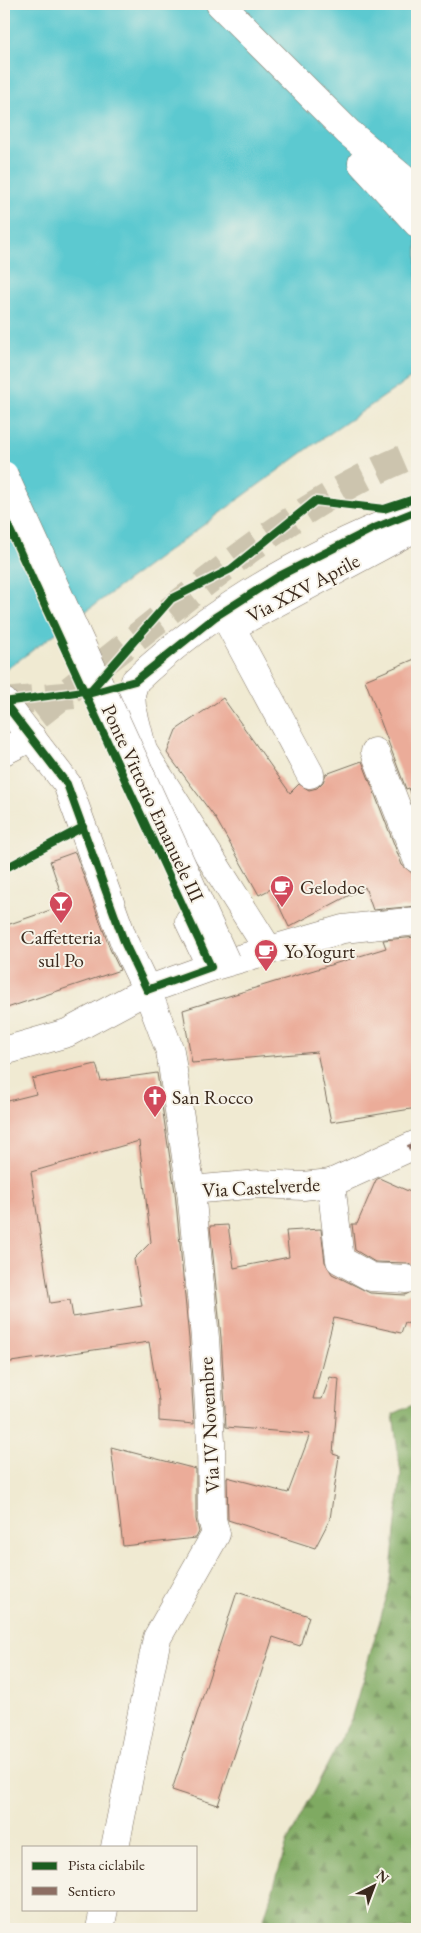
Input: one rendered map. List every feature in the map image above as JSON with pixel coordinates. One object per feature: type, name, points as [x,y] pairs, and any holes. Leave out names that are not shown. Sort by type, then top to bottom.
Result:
[{"type":"street","points":[[220,4],[348,132],[417,190]]},
{"type":"street","points":[[348,132],[362,163],[417,223]]},
{"type":"street","name":"Ponte Vittorio Emanuele III","points":[[4,475],[218,964]]},
{"type":"street","name":"Via XXV Aprile","points":[[268,949],[143,751],[132,707],[131,694],[135,680],[216,617],[279,576],[372,528],[417,511]]},
{"type":"street","name":"Ponte Vittorio Emanuele III","points":[[4,517],[189,922],[218,964]]},
{"type":"street","name":"Via XXV Aprile","points":[[310,774],[231,626],[417,526]]},
{"type":"street","name":"Via IV Novembre","points":[[4,702],[67,784],[125,944],[147,990],[170,1051],[191,1190],[205,1338],[211,1442],[212,1519],[216,1534],[157,1638],[115,1846]]},
{"type":"street","points":[[4,751],[32,737]]},
{"type":"street","points":[[375,752],[417,859]]},
{"type":"street","points":[[4,1051],[67,1033],[147,990],[218,964],[343,929],[417,921]]},
{"type":"street","name":"Via Castelverde","points":[[191,1190],[259,1184],[303,1186],[331,1183],[412,1146]]},
{"type":"street","name":"Via Castelverde","points":[[331,1183],[340,1260],[371,1277],[406,1279]]},
{"type":"street","points":[[100,1929],[104,1910]]},
{"type":"green space","points":[[417,1403],[417,1929],[261,1929],[287,1843],[351,1719],[389,1589],[401,1474],[393,1414]]},
{"type":"water","points":[[4,4],[417,4],[417,374],[313,445],[4,671]]},
{"type":"building","points":[[417,658],[416,806],[409,788],[406,789],[365,680]]},
{"type":"building","points":[[223,698],[290,793],[299,784],[309,790],[317,788],[323,782],[326,774],[362,761],[402,865],[412,873],[417,887],[417,906],[373,910],[365,887],[289,927],[271,889],[259,895],[216,819],[167,753],[176,730]]},
{"type":"building","points":[[75,852],[110,949],[120,970],[4,1009],[4,926],[65,905],[50,861]]},
{"type":"building","points":[[417,937],[417,1108],[331,1122],[317,1052],[192,1063],[183,1010],[386,948],[383,940]]},
{"type":"building","points":[[96,1064],[101,1081],[157,1073],[175,1192],[189,1339],[194,1424],[159,1421],[159,1401],[149,1342],[4,1363],[4,1102],[36,1094],[32,1079]],"holes":[[[139,1141],[151,1242],[134,1259],[142,1306],[73,1317],[70,1300],[50,1303],[31,1172]]]},
{"type":"building","points":[[379,1178],[417,1195],[417,1269],[407,1263],[375,1262],[355,1250],[352,1224],[357,1224],[376,1180]]},
{"type":"building","points":[[228,1225],[234,1268],[289,1257],[286,1231],[321,1229],[325,1262],[332,1274],[370,1293],[405,1295],[417,1289],[417,1328],[405,1322],[401,1333],[334,1318],[313,1399],[322,1399],[330,1377],[339,1379],[333,1454],[339,1456],[330,1519],[315,1548],[228,1520],[227,1477],[288,1493],[310,1434],[226,1427],[221,1337],[210,1226]]},
{"type":"building","points":[[111,1447],[196,1469],[196,1519],[199,1532],[196,1538],[123,1546]]},
{"type":"building","points":[[237,1592],[309,1616],[300,1646],[273,1637],[218,1805],[172,1790]]},
{"type":"tunnel","points":[[4,741],[183,600],[267,537],[323,500],[353,483],[417,453]]},
{"type":"tunnel","points":[[4,702],[93,693],[135,681]]},
{"type":"marked path","points":[[408,1148],[417,1144]]},
{"type":"cycle path","points":[[4,702],[91,690],[171,599],[231,569],[315,501],[384,509],[417,498]]},
{"type":"cycle path","points":[[88,694],[135,681],[215,617],[279,576],[372,529],[417,511]]},
{"type":"cycle path","points":[[4,517],[211,967],[147,990],[125,944],[67,784],[4,702]]},
{"type":"cycle path","points":[[4,869],[83,827]]},
{"type":"place","name":"Gelodoc","points":[[282,908]]},
{"type":"place","name":"Caffetteria sul Po","points":[[61,924]]},
{"type":"place","name":"YoYogurt","points":[[266,972]]},
{"type":"place","name":"San Rocco","points":[[155,1118]]}]
